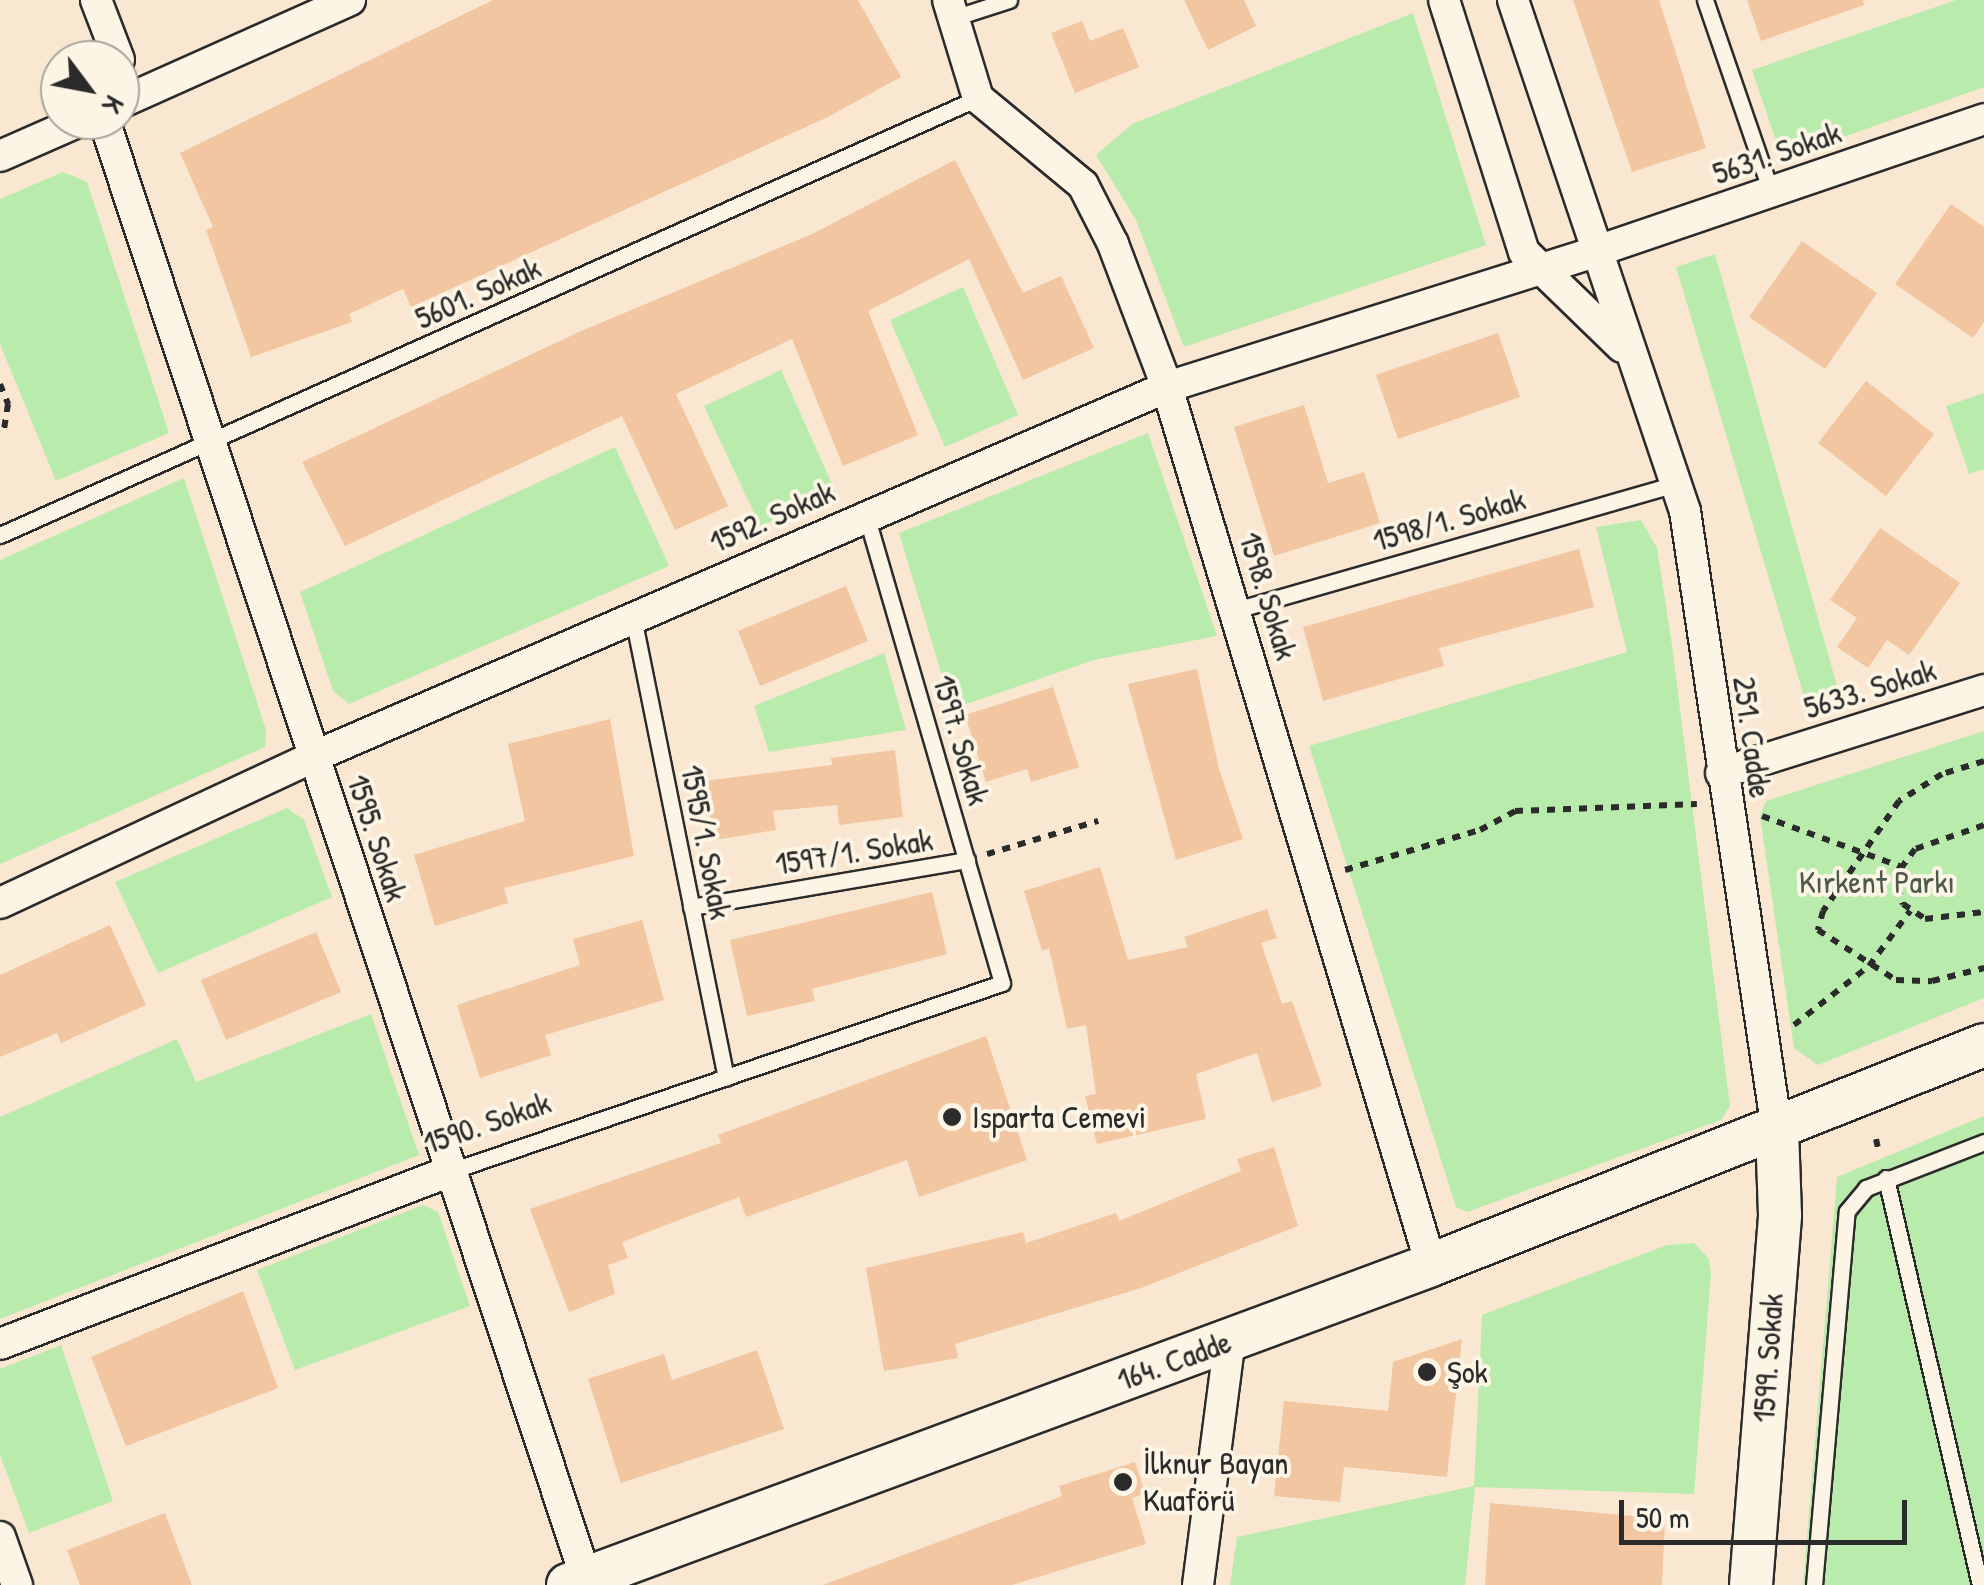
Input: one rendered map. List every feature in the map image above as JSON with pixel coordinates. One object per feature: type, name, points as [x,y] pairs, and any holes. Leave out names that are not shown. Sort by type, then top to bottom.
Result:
[{"type":"main road","name":"164. Cadde","points":[[577,1582],[1432,1265],[1984,1045]]},
{"type":"main road","name":"1599. Sokak","points":[[1751,1585],[1780,1215],[1777,1130]]},
{"type":"street","points":[[96,0],[112,40]]},
{"type":"street","points":[[140,94],[350,0]]},
{"type":"street","name":"251. Cadde","points":[[1444,0],[1519,241],[1536,270],[1632,360]]},
{"type":"street","name":"251. Cadde","points":[[1514,0],[1594,252],[1676,484],[1692,544],[1723,788],[1777,1130]]},
{"type":"street","points":[[951,9],[978,98]]},
{"type":"street","name":"1598. Sokak","points":[[978,98],[1083,185],[1113,244],[1167,387],[1432,1265]]},
{"type":"street","name":"5631. Sokak","points":[[1594,252],[1984,119]]},
{"type":"street","points":[[0,156],[40,138]]},
{"type":"street","name":"1595. Sokak","points":[[111,140],[451,1171],[577,1582]]},
{"type":"street","name":"1592. Sokak","points":[[0,903],[314,757],[866,514],[1167,387],[1594,252]]},
{"type":"street","name":"5633. Sokak","points":[[1723,788],[1984,690]]},
{"type":"street","name":"1590. Sokak","points":[[0,1344],[451,1171]]},
{"type":"street","points":[[1198,1585],[1230,1340]]},
{"type":"street","points":[[0,1538],[17,1585]]},
{"type":"lane","points":[[951,9],[1008,0]]},
{"type":"lane","points":[[1705,0],[1771,192]]},
{"type":"lane","name":"5601. Sokak","points":[[0,535],[212,444],[978,98]]},
{"type":"lane","name":"1598/1. Sokak","points":[[1236,610],[1676,484]]},
{"type":"lane","name":"1597. Sokak","points":[[866,514],[1002,983]]},
{"type":"lane","name":"1595/1. Sokak","points":[[633,617],[726,1078]]},
{"type":"lane","name":"1597/1. Sokak","points":[[691,907],[967,860]]},
{"type":"lane","name":"1590. Sokak","points":[[451,1171],[1002,983]]},
{"type":"lane","points":[[1814,1585],[1844,1223],[1859,1193],[1886,1178],[1984,1142]]},
{"type":"lane","points":[[1886,1178],[1980,1585]]},
{"type":"path","points":[[0,384],[8,404],[3,434]]},
{"type":"path","points":[[1984,761],[1923,784],[1900,802],[1862,852],[1818,930],[1870,966],[1912,982],[1984,968]]},
{"type":"path","points":[[1316,879],[1469,834],[1516,811],[1723,788],[1902,867]]},
{"type":"path","points":[[967,860],[1098,821]]},
{"type":"path","points":[[1984,825],[1926,842],[1902,867],[1900,896],[1910,911],[1935,921],[1984,912]]},
{"type":"path","points":[[1763,1045],[1870,966],[1910,911]]},
{"type":"green space","points":[[1956,0],[1984,0],[1984,87],[1782,159],[1752,70]]},
{"type":"green space","points":[[1413,13],[1486,245],[1184,347],[1136,220],[1096,155],[1132,124]]},
{"type":"green space","points":[[63,172],[87,182],[169,433],[56,481],[0,344],[0,199]]},
{"type":"green space","points":[[1715,254],[1839,693],[1806,703],[1676,267]]},
{"type":"green space","points":[[963,287],[1018,415],[945,447],[890,320]]},
{"type":"green space","points":[[781,370],[836,493],[760,526],[704,406]]},
{"type":"green space","points":[[1984,393],[1984,469],[1969,474],[1946,406]]},
{"type":"green space","points":[[1148,433],[1217,636],[1094,660],[952,709],[899,533]]},
{"type":"green space","points":[[615,447],[669,566],[349,704],[333,691],[300,592]]},
{"type":"green space","points":[[184,478],[266,730],[265,747],[0,864],[0,560]]},
{"type":"green space","points":[[1641,520],[1657,548],[1671,638],[1730,1106],[1721,1120],[1467,1212],[1456,1207],[1309,746],[1627,652],[1596,527]]},
{"type":"green space","points":[[884,653],[906,730],[769,752],[754,706]]},
{"type":"green space","name":"Kırkent Parkı","points":[[1984,731],[1984,998],[1818,1065],[1794,1048],[1760,816],[1766,801]]},
{"type":"green space","points":[[287,808],[304,820],[332,897],[158,973],[115,882]]},
{"type":"green space","points":[[371,1014],[419,1155],[0,1319],[0,1117],[177,1039],[196,1082]]},
{"type":"green space","points":[[1984,1116],[1984,1585],[1803,1585],[1837,1177]]},
{"type":"green space","points":[[423,1205],[438,1212],[470,1306],[295,1370],[257,1270]]},
{"type":"green space","points":[[1694,1243],[1709,1259],[1711,1274],[1694,1494],[1475,1487],[1465,1585],[1230,1585],[1237,1537],[1474,1486],[1482,1315],[1667,1245]]},
{"type":"green space","points":[[61,1345],[113,1501],[29,1533],[0,1455],[0,1369]]},
{"type":"building","points":[[493,0],[858,0],[901,77],[828,117],[411,307],[403,289],[349,314],[352,322],[251,357],[206,230],[213,227],[180,153]]},
{"type":"building","points":[[1184,0],[1244,0],[1256,26],[1208,50]]},
{"type":"building","points":[[1573,0],[1659,0],[1706,148],[1632,172]]},
{"type":"building","points":[[1747,0],[1863,0],[1864,5],[1761,41]]},
{"type":"building","points":[[1082,21],[1090,41],[1123,28],[1139,67],[1075,93],[1051,33]]},
{"type":"building","points":[[955,160],[1023,293],[1061,276],[1094,348],[1023,380],[969,259],[868,311],[918,435],[843,466],[792,339],[676,394],[728,506],[675,530],[622,416],[345,546],[302,462],[579,332],[812,234]]},
{"type":"building","points":[[1951,204],[1984,227],[1984,322],[1973,338],[1895,284]]},
{"type":"building","points":[[1802,241],[1877,293],[1825,369],[1749,317]]},
{"type":"building","points":[[1498,333],[1520,397],[1398,439],[1376,375]]},
{"type":"building","points":[[1866,381],[1934,434],[1886,496],[1818,443]]},
{"type":"building","points":[[1304,405],[1328,483],[1364,472],[1380,523],[1274,556],[1234,427]]},
{"type":"building","points":[[1880,528],[1960,583],[1909,655],[1887,640],[1868,668],[1837,647],[1857,618],[1830,600]]},
{"type":"building","points":[[1579,549],[1594,607],[1439,648],[1444,666],[1323,701],[1303,627]]},
{"type":"building","points":[[846,586],[868,641],[760,686],[738,631]]},
{"type":"building","points":[[1197,669],[1219,769],[1243,839],[1176,860],[1128,684]]},
{"type":"building","points":[[1053,687],[1079,767],[1031,782],[1027,769],[986,782],[965,715]]},
{"type":"building","points":[[610,719],[634,856],[504,888],[508,903],[435,926],[414,855],[525,821],[508,744]]},
{"type":"building","points":[[895,750],[903,817],[839,825],[837,805],[773,811],[776,830],[714,840],[704,781],[832,765],[831,758]]},
{"type":"building","points":[[1100,867],[1128,960],[1188,947],[1184,937],[1267,909],[1277,938],[1261,943],[1282,1004],[1292,1001],[1322,1086],[1272,1102],[1257,1053],[1196,1074],[1206,1119],[1097,1144],[1085,1096],[1096,1094],[1086,1025],[1067,1029],[1049,948],[1042,951],[1024,891]]},
{"type":"building","points":[[932,892],[947,954],[812,989],[815,1001],[747,1016],[730,940]]},
{"type":"building","points":[[642,920],[664,1000],[545,1035],[551,1055],[480,1078],[457,1005],[580,965],[573,939]]},
{"type":"building","points":[[110,925],[146,1005],[61,1043],[57,1033],[0,1057],[0,975]]},
{"type":"building","points":[[316,932],[341,992],[226,1040],[201,980]]},
{"type":"building","points":[[986,1036],[1027,1160],[919,1197],[907,1160],[746,1217],[739,1197],[622,1242],[628,1258],[608,1265],[615,1294],[569,1312],[530,1209],[721,1143],[718,1135]]},
{"type":"building","points":[[1274,1147],[1298,1226],[1141,1288],[955,1344],[958,1358],[884,1371],[866,1268],[1023,1232],[1026,1243],[1116,1213],[1119,1221],[1241,1171],[1237,1159]]},
{"type":"building","points":[[243,1291],[278,1388],[126,1446],[91,1357]]},
{"type":"building","points":[[1462,1339],[1447,1477],[1344,1467],[1340,1502],[1274,1496],[1284,1401],[1388,1411],[1393,1362]]},
{"type":"building","points":[[757,1350],[784,1429],[621,1483],[588,1379],[664,1354],[672,1380]]},
{"type":"building","points":[[1135,1462],[1145,1493],[1132,1498],[1146,1544],[1012,1585],[823,1585],[1062,1496],[1059,1486]]},
{"type":"building","points":[[1490,1503],[1665,1519],[1662,1585],[1485,1585]]},
{"type":"building","points":[[165,1513],[192,1585],[80,1585],[67,1550]]},
{"type":"place","name":"Isparta Cemevi","points":[[952,1117]]},
{"type":"place","name":"Şok","points":[[1427,1372]]},
{"type":"place","name":"İlknur Bayan Kuaförü","points":[[1123,1482]]}]
